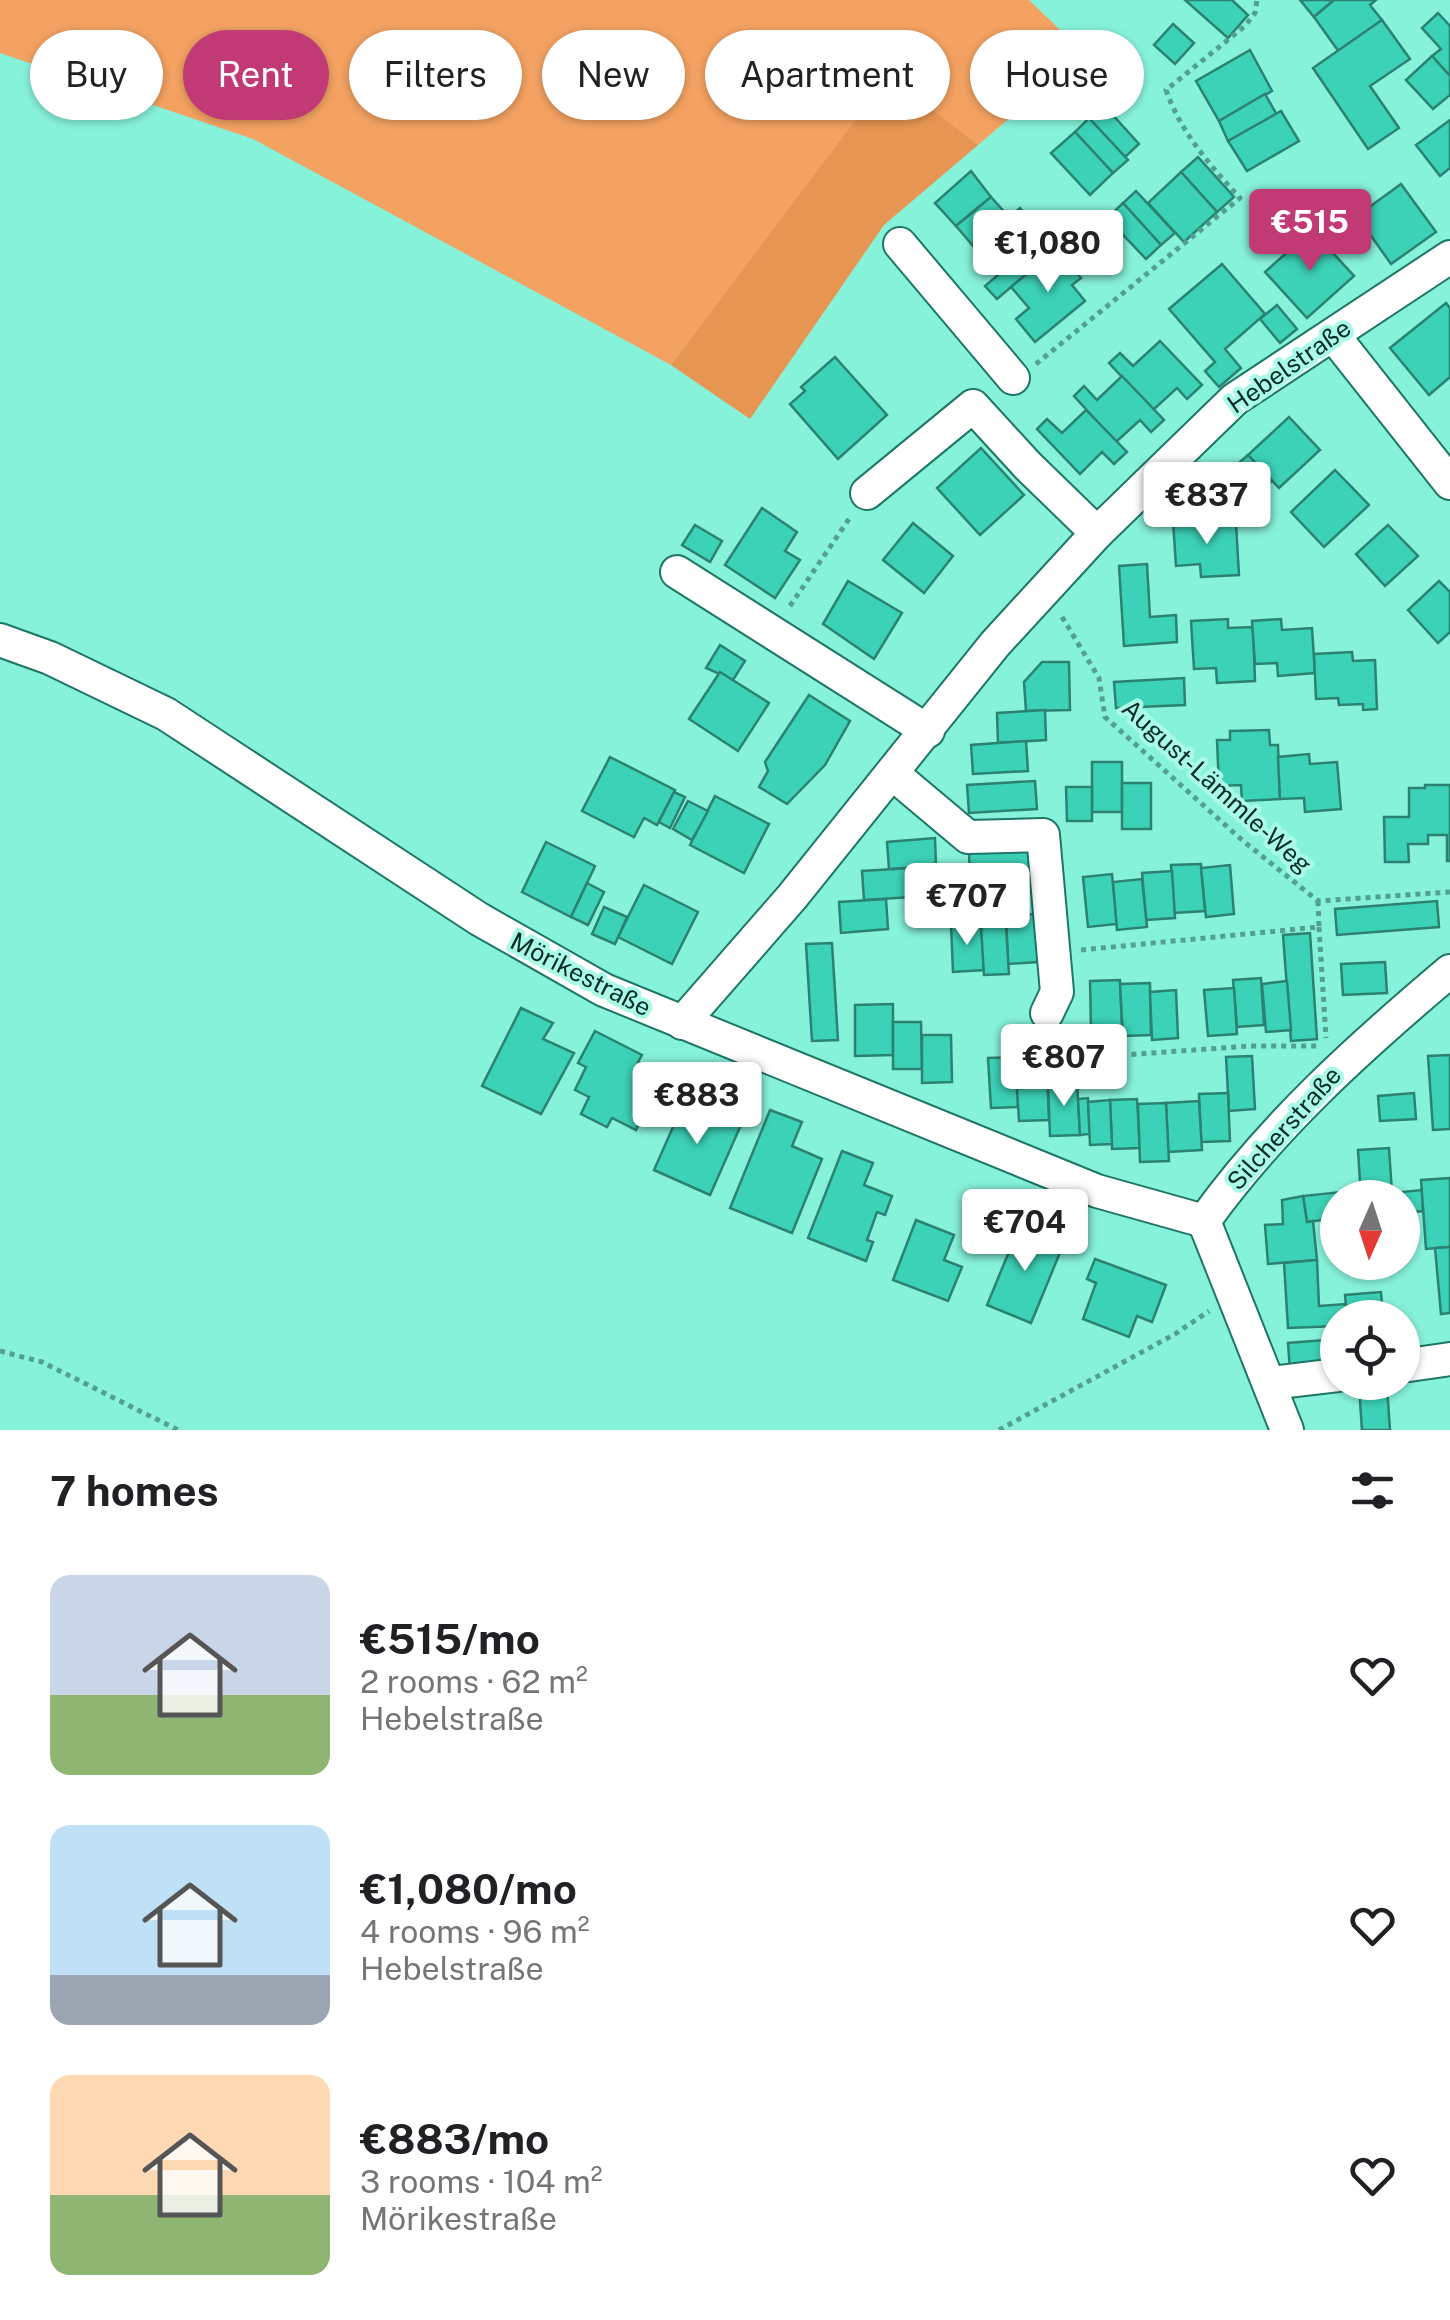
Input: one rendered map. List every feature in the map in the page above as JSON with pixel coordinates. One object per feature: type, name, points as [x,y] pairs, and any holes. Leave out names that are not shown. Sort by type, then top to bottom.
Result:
[{"type":"street","points":[[867,492],[973,406],[1019,375],[900,244]]},
{"type":"street","name":"Hebelstraße","points":[[682,1023],[792,897],[995,644],[1097,533],[1235,399],[1450,258]]},
{"type":"street","points":[[1333,335],[1450,483]]},
{"type":"street","points":[[973,406],[1097,533]]},
{"type":"street","points":[[678,572],[928,731]]},
{"type":"street","name":"Mörikestraße","points":[[0,640],[50,658],[166,714],[522,946],[604,990],[1096,1191],[1204,1221]]},
{"type":"street","points":[[893,774],[968,838],[1042,836],[1056,992],[1047,1013]]},
{"type":"street","name":"Silcherstraße","points":[[1204,1221],[1241,1169],[1353,1053],[1450,972]]},
{"type":"street","points":[[1204,1221],[1287,1430]]},
{"type":"street","points":[[1420,1363],[1450,1359]]},
{"type":"street","points":[[1270,1383],[1320,1377]]},
{"type":"path","points":[[1019,375],[1240,198],[1198,151],[1173,110],[1166,90],[1246,26],[1255,14],[1257,0]]},
{"type":"path","points":[[772,633],[867,492]]},
{"type":"path","name":"August-Lämmle-Weg","points":[[1041,592],[1059,613],[1098,678],[1105,717],[1242,840],[1318,901],[1450,892]]},
{"type":"path","name":"August-Lämmle-Weg","points":[[1047,1013],[1073,1036],[1109,1056],[1250,1046],[1327,1046],[1318,901]]},
{"type":"path","points":[[1053,953],[1319,926]]},
{"type":"path","points":[[999,1430],[1174,1334],[1232,1295]]},
{"type":"path","points":[[0,1351],[42,1362],[178,1430]]},
{"type":"shaded area","points":[[0,0],[1029,0],[1060,30],[970,30],[970,120],[1007,120],[978,145],[945,120],[950,120],[950,30],[705,30],[705,120],[856,120],[671,365],[253,139],[197,120],[329,120],[329,30],[183,30],[183,115],[163,108],[163,30],[30,30],[30,63],[0,53]]},
{"type":"shaded area","points":[[856,120],[946,120],[978,145],[884,225],[750,419],[671,365]]},
{"type":"building","points":[[1185,0],[1232,0],[1248,15],[1228,38]]},
{"type":"building","points":[[1300,0],[1334,0],[1314,17]]},
{"type":"building","points":[[1334,0],[1376,0],[1370,5],[1382,20],[1339,52],[1314,17]]},
{"type":"building","points":[[1438,13],[1450,26],[1450,76],[1432,56],[1441,49],[1422,28]]},
{"type":"building","points":[[1382,20],[1410,59],[1370,86],[1399,128],[1368,149],[1313,68]]},
{"type":"building","points":[[1173,24],[1194,43],[1175,64],[1154,45]]},
{"type":"building","points":[[1250,50],[1272,91],[1219,121],[1196,81]]},
{"type":"building","points":[[1432,56],[1450,76],[1450,95],[1433,109],[1406,80]]},
{"type":"building","points":[[1265,94],[1277,115],[1228,141],[1219,121]]},
{"type":"building","points":[[1281,111],[1299,141],[1247,171],[1228,141]]},
{"type":"building","points":[[1091,120],[1117,120],[1139,144],[1125,157]]},
{"type":"building","points":[[1091,120],[1128,160],[1113,173],[1075,132]]},
{"type":"building","points":[[1450,120],[1450,168],[1440,176],[1416,145]]},
{"type":"building","points":[[1075,132],[1113,173],[1090,195],[1051,153]]},
{"type":"building","points":[[1198,157],[1234,197],[1217,212],[1181,172]]},
{"type":"building","points":[[971,171],[991,197],[956,226],[935,203]]},
{"type":"building","points":[[1181,172],[1217,212],[1184,242],[1148,203]]},
{"type":"building","points":[[1401,184],[1436,232],[1391,264],[1357,216]]},
{"type":"building","points":[[1136,191],[1175,233],[1161,245],[1123,203]]},
{"type":"building","points":[[991,197],[1009,217],[974,247],[956,226]]},
{"type":"building","points":[[1123,203],[1161,245],[1146,259],[1107,218]]},
{"type":"building","points":[[1020,208],[1039,230],[1026,241],[1043,260],[997,299],[985,286],[998,275],[974,247]]},
{"type":"building","points":[[1312,230],[1354,276],[1307,318],[1265,272]]},
{"type":"building","points":[[1057,249],[1081,278],[1072,285],[1085,301],[1035,342],[1016,319],[1029,308],[1011,287]]},
{"type":"building","points":[[1222,264],[1265,314],[1225,349],[1241,368],[1219,387],[1205,371],[1215,362],[1169,309]]},
{"type":"building","points":[[1446,303],[1450,308],[1450,377],[1429,395],[1390,348]]},
{"type":"building","points":[[1277,305],[1297,329],[1280,343],[1260,319]]},
{"type":"building","points":[[1160,341],[1202,385],[1187,399],[1177,388],[1153,410],[1109,363],[1120,353],[1133,366]]},
{"type":"building","points":[[835,357],[887,415],[838,459],[790,404],[805,391],[801,387]]},
{"type":"building","points":[[1122,376],[1164,420],[1151,432],[1140,420],[1116,442],[1074,396],[1084,386],[1097,400]]},
{"type":"building","points":[[1086,410],[1127,452],[1114,464],[1102,452],[1080,474],[1037,429],[1047,419],[1062,433]]},
{"type":"building","points":[[1289,417],[1320,450],[1279,488],[1248,455]]},
{"type":"building","points":[[981,448],[1024,495],[980,535],[937,488]]},
{"type":"building","points":[[1248,455],[1272,481],[1252,499],[1227,473]]},
{"type":"building","points":[[1335,470],[1369,505],[1324,547],[1291,512]]},
{"type":"building","points":[[1227,473],[1252,499],[1241,510],[1216,484]]},
{"type":"building","points":[[762,508],[797,532],[785,551],[800,560],[775,598],[725,565]]},
{"type":"building","points":[[1208,519],[1208,525],[1236,523],[1239,575],[1201,577],[1200,564],[1176,566],[1173,521]]},
{"type":"building","points":[[913,523],[953,556],[924,593],[883,560]]},
{"type":"building","points":[[695,525],[722,541],[710,562],[682,545]]},
{"type":"building","points":[[1388,525],[1418,556],[1385,586],[1356,554]]},
{"type":"building","points":[[1147,564],[1150,617],[1176,615],[1177,642],[1124,646],[1119,566]]},
{"type":"building","points":[[848,581],[902,613],[874,659],[823,624]]},
{"type":"building","points":[[1439,581],[1450,592],[1450,632],[1438,643],[1408,610]]},
{"type":"building","points":[[1228,619],[1228,628],[1253,627],[1255,681],[1217,683],[1216,668],[1194,669],[1191,621]]},
{"type":"building","points":[[1281,619],[1282,630],[1312,628],[1315,673],[1278,676],[1277,663],[1255,664],[1252,621]]},
{"type":"building","points":[[720,645],[745,661],[733,680],[706,668]]},
{"type":"building","points":[[1352,652],[1353,661],[1375,660],[1377,709],[1363,710],[1363,704],[1339,705],[1338,698],[1316,699],[1314,654]]},
{"type":"building","points":[[1042,662],[1069,662],[1070,710],[1026,711],[1024,682]]},
{"type":"building","points":[[720,672],[769,703],[738,751],[689,719]]},
{"type":"building","points":[[1184,678],[1185,705],[1116,708],[1114,682]]},
{"type":"building","points":[[809,695],[850,721],[825,765],[787,804],[759,787],[768,771],[765,762]]},
{"type":"building","points":[[1045,710],[1046,740],[998,743],[997,713]]},
{"type":"building","points":[[1269,730],[1270,745],[1278,745],[1280,799],[1242,801],[1241,785],[1219,786],[1217,740],[1230,740],[1230,731]]},
{"type":"building","points":[[1026,741],[1028,771],[973,774],[971,745]]},
{"type":"building","points":[[1309,754],[1310,764],[1337,762],[1341,809],[1305,812],[1304,798],[1280,799],[1278,757]]},
{"type":"building","points":[[610,757],[675,790],[657,825],[644,818],[634,837],[582,811]]},
{"type":"building","points":[[1092,762],[1122,762],[1122,812],[1092,812]]},
{"type":"building","points":[[1035,781],[1037,809],[969,813],[967,785]]},
{"type":"building","points":[[1122,783],[1151,783],[1151,829],[1122,829]]},
{"type":"building","points":[[1450,785],[1450,861],[1447,835],[1428,835],[1428,844],[1408,844],[1409,862],[1385,862],[1384,817],[1409,817],[1409,788]]},
{"type":"building","points":[[1066,787],[1092,787],[1092,821],[1067,821]]},
{"type":"building","points":[[674,792],[685,797],[670,828],[659,822]]},
{"type":"building","points":[[715,796],[769,824],[744,873],[690,845]]},
{"type":"building","points":[[688,801],[708,811],[692,840],[673,829]]},
{"type":"building","points":[[935,838],[936,866],[889,869],[887,842]]},
{"type":"building","points":[[546,842],[595,866],[571,917],[522,892]]},
{"type":"building","points":[[1037,850],[1038,877],[970,880],[969,853]]},
{"type":"building","points":[[1201,864],[1205,911],[1174,913],[1171,865]]},
{"type":"building","points":[[1230,865],[1234,914],[1206,917],[1201,868]]},
{"type":"building","points":[[910,868],[912,897],[864,900],[862,871]]},
{"type":"building","points":[[1172,871],[1175,918],[1146,920],[1142,873]]},
{"type":"building","points":[[1112,874],[1117,924],[1088,927],[1083,877]]},
{"type":"building","points":[[1142,879],[1147,927],[1117,930],[1113,882]]},
{"type":"building","points":[[587,883],[604,892],[588,925],[571,917]]},
{"type":"building","points":[[644,885],[698,912],[672,964],[618,937]]},
{"type":"building","points":[[886,899],[888,929],[841,933],[839,902]]},
{"type":"building","points":[[1437,901],[1439,927],[1337,935],[1335,909]]},
{"type":"building","points":[[604,907],[627,917],[615,944],[592,934]]},
{"type":"building","points":[[1035,914],[1038,962],[1008,964],[1006,916]]},
{"type":"building","points":[[981,923],[984,970],[953,972],[951,925]]},
{"type":"building","points":[[1006,926],[1009,974],[984,975],[981,927]]},
{"type":"building","points":[[1310,933],[1317,1039],[1291,1041],[1283,935]]},
{"type":"building","points":[[832,943],[838,1040],[812,1041],[806,944]]},
{"type":"building","points":[[1385,962],[1387,993],[1343,995],[1341,964]]},
{"type":"building","points":[[1261,978],[1264,1025],[1237,1027],[1233,980]]},
{"type":"building","points":[[1120,980],[1122,1028],[1091,1029],[1090,981]]},
{"type":"building","points":[[1287,981],[1291,1030],[1266,1032],[1262,984]]},
{"type":"building","points":[[1150,983],[1151,1035],[1123,1036],[1120,984]]},
{"type":"building","points":[[1234,988],[1237,1034],[1208,1036],[1204,990]]},
{"type":"building","points":[[1176,990],[1178,1038],[1152,1040],[1150,992]]},
{"type":"building","points":[[893,1004],[893,1055],[855,1056],[855,1005]]},
{"type":"building","points":[[521,1008],[553,1023],[543,1039],[574,1053],[541,1114],[482,1086]]},
{"type":"building","points":[[893,1022],[921,1022],[922,1069],[893,1069]]},
{"type":"building","points":[[595,1031],[642,1055],[638,1062],[663,1075],[636,1130],[612,1118],[607,1127],[581,1114],[589,1097],[575,1090],[586,1067],[578,1063]]},
{"type":"building","points":[[922,1035],[951,1035],[952,1082],[922,1083]]},
{"type":"building","points":[[1450,1055],[1450,1129],[1433,1130],[1428,1056]]},
{"type":"building","points":[[1252,1056],[1255,1109],[1229,1111],[1226,1057]]},
{"type":"building","points":[[1016,1057],[1018,1107],[991,1108],[988,1058]]},
{"type":"building","points":[[1047,1072],[1049,1120],[1019,1121],[1016,1073]]},
{"type":"building","points":[[1077,1081],[1080,1135],[1050,1136],[1048,1083]]},
{"type":"building","points":[[1228,1093],[1230,1141],[1201,1142],[1199,1094]]},
{"type":"building","points":[[1414,1093],[1416,1119],[1380,1121],[1378,1096]]},
{"type":"building","points":[[1088,1098],[1090,1134],[1080,1135],[1078,1099]]},
{"type":"building","points":[[1137,1099],[1140,1148],[1112,1149],[1110,1100]]},
{"type":"building","points":[[685,1100],[741,1125],[710,1195],[654,1170]]},
{"type":"building","points":[[1110,1100],[1112,1144],[1090,1145],[1088,1102]]},
{"type":"building","points":[[1199,1101],[1202,1150],[1168,1152],[1166,1103]]},
{"type":"building","points":[[1166,1103],[1169,1161],[1140,1162],[1138,1104]]},
{"type":"building","points":[[770,1110],[802,1122],[792,1146],[822,1159],[792,1233],[730,1208]]},
{"type":"building","points":[[1389,1148],[1391,1180],[1360,1180],[1358,1150]]},
{"type":"building","points":[[842,1151],[873,1163],[864,1185],[892,1196],[885,1215],[877,1212],[867,1240],[873,1242],[866,1261],[808,1238]]},
{"type":"building","points":[[1450,1178],[1450,1247],[1426,1249],[1421,1180]]},
{"type":"building","points":[[1320,1194],[1320,1220],[1307,1222],[1303,1196]]},
{"type":"building","points":[[1303,1196],[1307,1222],[1313,1221],[1317,1260],[1268,1264],[1265,1225],[1283,1224],[1282,1200]]},
{"type":"building","points":[[916,1220],[954,1235],[944,1260],[962,1267],[948,1301],[893,1280]]},
{"type":"building","points":[[1020,1225],[1064,1243],[1031,1323],[987,1305]]},
{"type":"building","points":[[1450,1247],[1450,1313],[1441,1314],[1435,1248]]},
{"type":"building","points":[[1095,1259],[1166,1285],[1152,1322],[1137,1316],[1129,1337],[1083,1319],[1096,1283],[1087,1279]]},
{"type":"building","points":[[1317,1260],[1320,1327],[1288,1328],[1284,1263]]},
{"type":"building","points":[[1381,1292],[1382,1300],[1345,1300],[1345,1295]]},
{"type":"building","points":[[1320,1340],[1320,1368],[1290,1371],[1288,1343]]},
{"type":"building","points":[[1360,1400],[1388,1400],[1390,1430],[1362,1430]]}]
